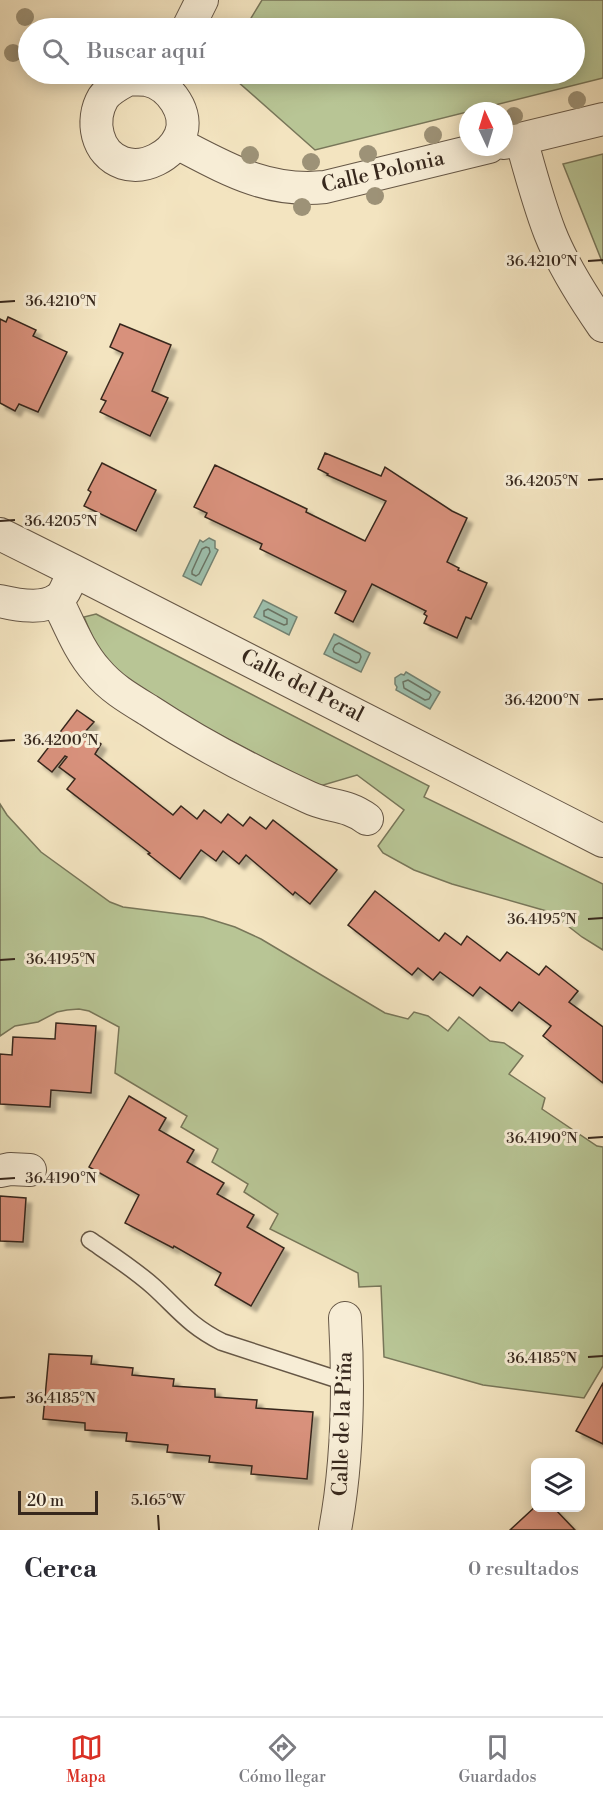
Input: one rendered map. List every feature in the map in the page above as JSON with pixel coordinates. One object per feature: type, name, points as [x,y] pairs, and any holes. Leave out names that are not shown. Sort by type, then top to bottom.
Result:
[{"type":"street","points":[[193,18],[202,0]]},
{"type":"street","points":[[120,84],[104,96],[97,112],[96,131],[101,144],[110,156],[123,163],[139,165],[167,154],[177,143],[182,132],[184,118],[165,84]]},
{"type":"street","points":[[603,119],[513,141],[563,262],[603,326]]},
{"type":"street","name":"Calle Polonia","points":[[177,143],[260,182],[286,188],[305,189],[325,187],[459,154]]},
{"type":"street","name":"Calle del Peral","points":[[0,534],[603,841]]},
{"type":"street","points":[[0,601],[48,604],[63,594],[74,571]]},
{"type":"street","points":[[57,600],[86,657],[114,687],[173,727],[229,757],[310,798],[354,810],[367,819]]},
{"type":"street","name":"Calle de la Piña","points":[[335,1530],[343,1480],[348,1411],[345,1318]]},
{"type":"lane","points":[[90,1240],[153,1286],[179,1313],[205,1334],[222,1342],[333,1378],[347,1378]]},
{"type":"shaded area","points":[[262,0],[603,0],[603,78],[585,82],[585,18],[251,18]]},
{"type":"shaded area","points":[[240,84],[579,84],[507,102],[459,102],[459,114],[315,150]]},
{"type":"shaded area","points":[[603,154],[603,264],[563,164]]},
{"type":"shaded area","points":[[96,614],[429,786],[424,797],[603,884],[603,950],[550,912],[452,884],[414,870],[383,853],[378,846],[404,810],[357,775],[320,786],[149,695],[119,674],[104,658],[84,617]]},
{"type":"shaded area","points":[[0,804],[7,815],[41,852],[110,902],[123,907],[203,917],[235,927],[261,939],[385,1013],[408,1019],[414,1012],[428,1016],[448,1031],[459,1017],[490,1041],[504,1043],[523,1056],[509,1074],[545,1098],[542,1109],[597,1146],[603,1147],[603,1366],[584,1398],[483,1385],[384,1357],[381,1286],[359,1287],[358,1273],[270,1229],[278,1214],[244,1192],[248,1184],[212,1162],[218,1149],[181,1127],[187,1116],[115,1073],[119,1027],[89,1011],[79,1009],[57,1012],[38,1022],[15,1026],[0,1036]]},
{"type":"water","points":[[209,538],[215,541],[215,548],[218,550],[201,585],[183,576],[200,540],[203,542]]},
{"type":"water","points":[[263,600],[297,617],[289,635],[254,617]]},
{"type":"water","points":[[334,634],[370,653],[361,672],[324,654]]},
{"type":"water","points":[[406,672],[440,692],[430,709],[396,690],[395,678]]},
{"type":"building","points":[[8,317],[36,330],[33,336],[67,352],[38,412],[19,404],[15,411],[0,403],[0,319],[6,322]]},
{"type":"building","points":[[120,324],[171,345],[152,391],[168,398],[150,436],[100,412],[106,401],[101,399],[123,353],[110,347]]},
{"type":"building","points":[[325,453],[381,476],[385,467],[452,511],[467,518],[447,562],[459,568],[458,570],[487,583],[471,619],[466,617],[457,638],[424,623],[427,616],[424,614],[426,611],[372,584],[353,622],[335,613],[346,591],[260,549],[262,544],[205,517],[207,513],[194,507],[215,465],[307,509],[306,512],[365,541],[386,501],[318,469]]},
{"type":"building","points":[[102,463],[156,490],[136,531],[84,506],[91,492],[88,490]]},
{"type":"building","points":[[77,710],[94,722],[85,732],[101,744],[95,754],[173,815],[181,806],[197,819],[204,810],[221,823],[228,814],[243,826],[250,817],[266,829],[273,820],[337,870],[310,904],[295,892],[293,895],[246,855],[239,864],[223,851],[216,861],[201,850],[180,879],[67,789],[75,779],[59,767],[67,757],[65,756],[52,772],[38,761]]},
{"type":"building","points":[[375,891],[439,941],[445,933],[461,945],[467,936],[500,961],[507,952],[539,975],[546,966],[578,991],[569,1002],[603,1027],[603,1083],[543,1036],[551,1026],[519,1002],[512,1011],[480,987],[473,996],[440,972],[433,980],[418,968],[412,975],[348,925]]},
{"type":"building","points":[[56,1023],[96,1026],[91,1093],[51,1090],[50,1107],[0,1104],[0,1054],[12,1055],[13,1037],[55,1039]]},
{"type":"building","points":[[129,1096],[166,1118],[159,1130],[194,1150],[187,1162],[224,1183],[217,1194],[254,1215],[247,1227],[284,1248],[251,1306],[215,1285],[221,1273],[174,1246],[173,1248],[125,1223],[139,1195],[89,1167]]},
{"type":"building","points":[[0,1196],[26,1198],[23,1242],[0,1241]]},
{"type":"building","points":[[49,1354],[92,1356],[91,1364],[133,1368],[132,1375],[174,1379],[173,1386],[215,1389],[215,1397],[257,1400],[256,1408],[313,1412],[307,1479],[251,1474],[252,1466],[209,1462],[210,1456],[167,1452],[168,1445],[126,1441],[127,1433],[85,1430],[85,1423],[43,1419]]},
{"type":"building","points":[[603,1383],[603,1444],[576,1431]]},
{"type":"building","points":[[531,1511],[558,1512],[575,1530],[510,1530]]}]
